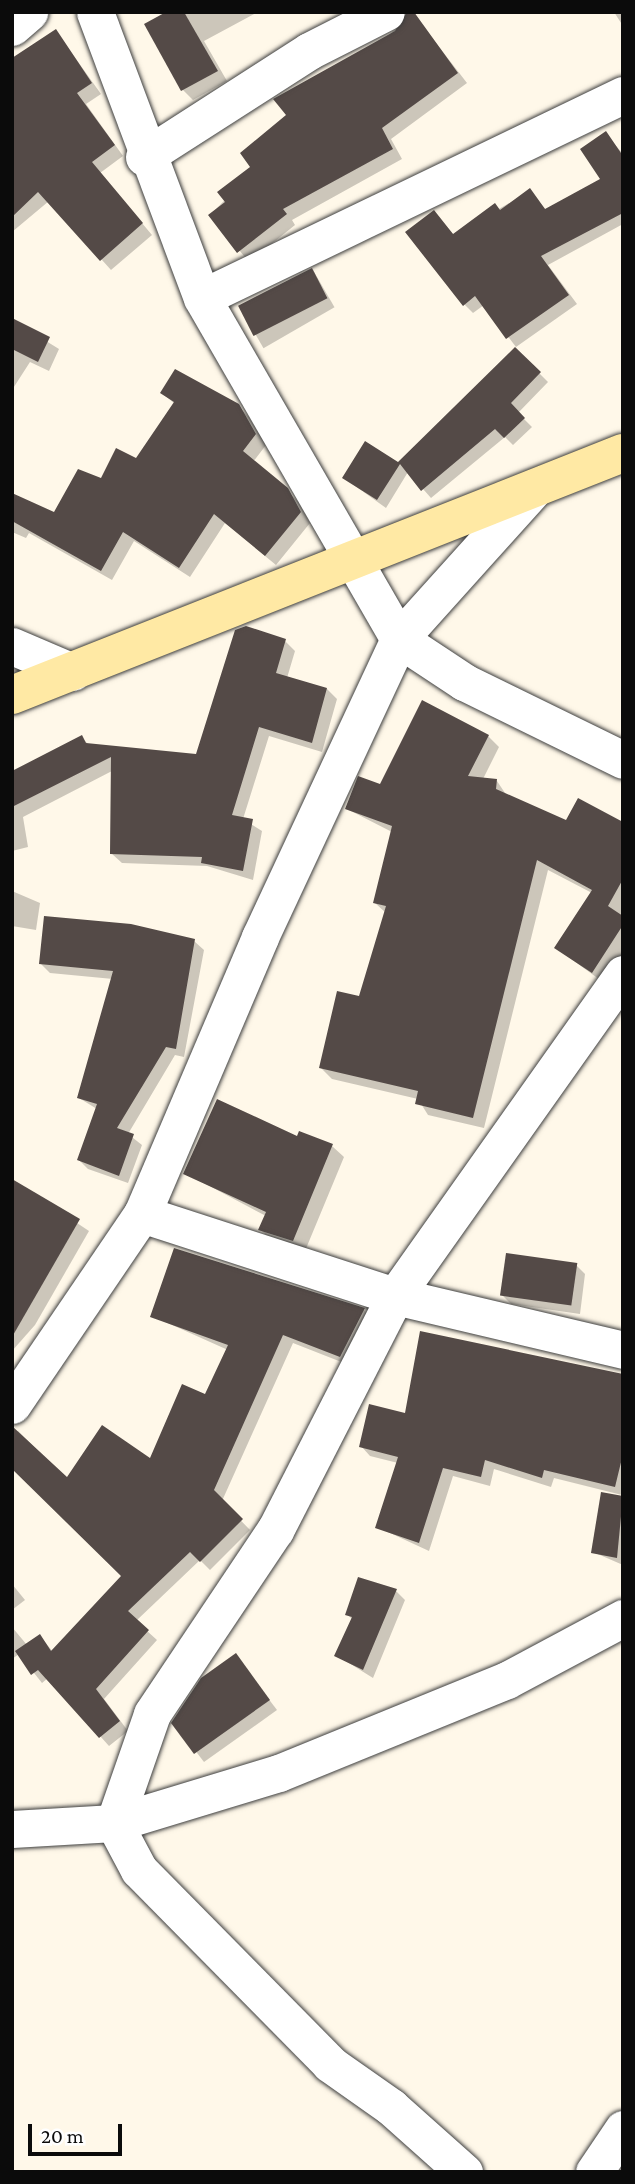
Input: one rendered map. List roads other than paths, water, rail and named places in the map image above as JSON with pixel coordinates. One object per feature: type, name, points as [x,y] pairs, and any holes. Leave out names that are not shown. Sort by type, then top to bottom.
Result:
[{"type":"main road","points":[[12,695],[623,453]]},
{"type":"street","points":[[12,27],[29,12]]},
{"type":"street","points":[[95,12],[144,157],[202,298],[399,639],[464,682],[623,760]]},
{"type":"street","points":[[144,157],[309,51],[386,12]]},
{"type":"street","points":[[202,298],[623,95]]},
{"type":"street","points":[[12,1405],[142,1214],[260,937],[399,639],[535,488]]},
{"type":"street","points":[[12,646],[73,671]]},
{"type":"street","points":[[464,2172],[391,2107],[330,2064],[139,1870],[114,1823],[152,1714],[275,1530],[395,1296],[623,974]]},
{"type":"street","points":[[142,1214],[395,1296],[623,1350]]},
{"type":"street","points":[[12,1829],[114,1823],[279,1773],[507,1680],[623,1618]]},
{"type":"street","points":[[594,2172],[623,2129]]}]
